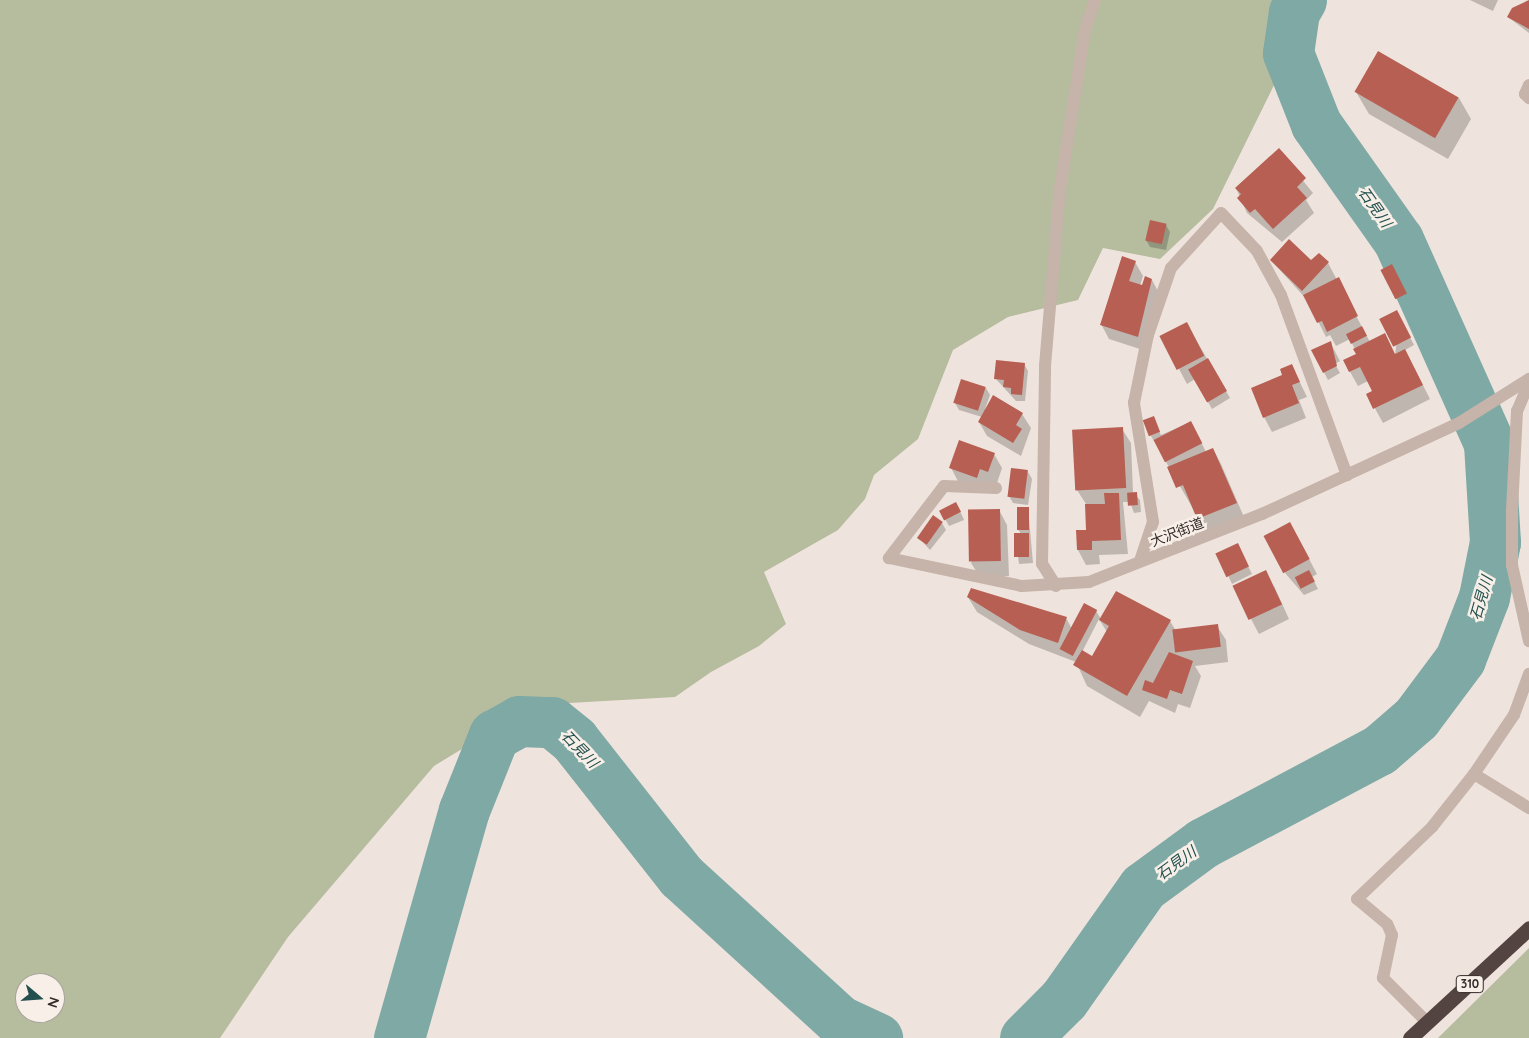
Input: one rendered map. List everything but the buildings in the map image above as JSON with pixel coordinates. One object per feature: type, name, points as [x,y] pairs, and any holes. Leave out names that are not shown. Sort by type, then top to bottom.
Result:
[{"type":"highway","name":"310","points":[[1410,1038],[1529,928]]},
{"type":"street","points":[[1056,586],[1042,564],[1045,366],[1060,189],[1085,30],[1095,0]]},
{"type":"street","points":[[1529,86],[1524,94],[1529,98]]},
{"type":"street","points":[[1140,561],[1153,522],[1134,403],[1148,335],[1170,268],[1221,213],[1257,251],[1281,295],[1347,475]]},
{"type":"street","name":"大沢街道","points":[[996,488],[944,486],[889,558],[966,577],[1056,586],[1089,582],[1262,514],[1347,475],[1459,423],[1494,403],[1529,379]]},
{"type":"street","points":[[1529,383],[1517,412],[1512,511],[1512,565],[1529,641]]},
{"type":"street","points":[[1428,1023],[1383,978],[1392,935],[1387,924],[1357,899],[1432,827],[1474,774],[1514,715],[1529,674]]},
{"type":"street","points":[[1474,774],[1529,808]]},
{"type":"green space","points":[[0,0],[1316,0],[1213,209],[1160,259],[1103,248],[1078,300],[1008,317],[953,350],[918,439],[874,475],[865,499],[838,530],[764,572],[786,624],[759,646],[711,672],[675,697],[534,705],[434,766],[288,937],[220,1038],[0,1038]]},
{"type":"green space","points":[[1529,948],[1529,1038],[1438,1038]]},
{"type":"waterway","name":"石見川","points":[[1025,1038],[1064,999],[1143,887],[1203,843],[1379,750],[1416,718],[1460,659],[1484,597],[1495,542],[1489,443],[1398,240],[1316,124],[1288,53],[1294,12],[1301,0]]},
{"type":"waterway","name":"石見川","points":[[399,1038],[464,810],[494,735],[519,721],[552,722],[574,740],[681,876],[840,1021],[877,1038]]}]
